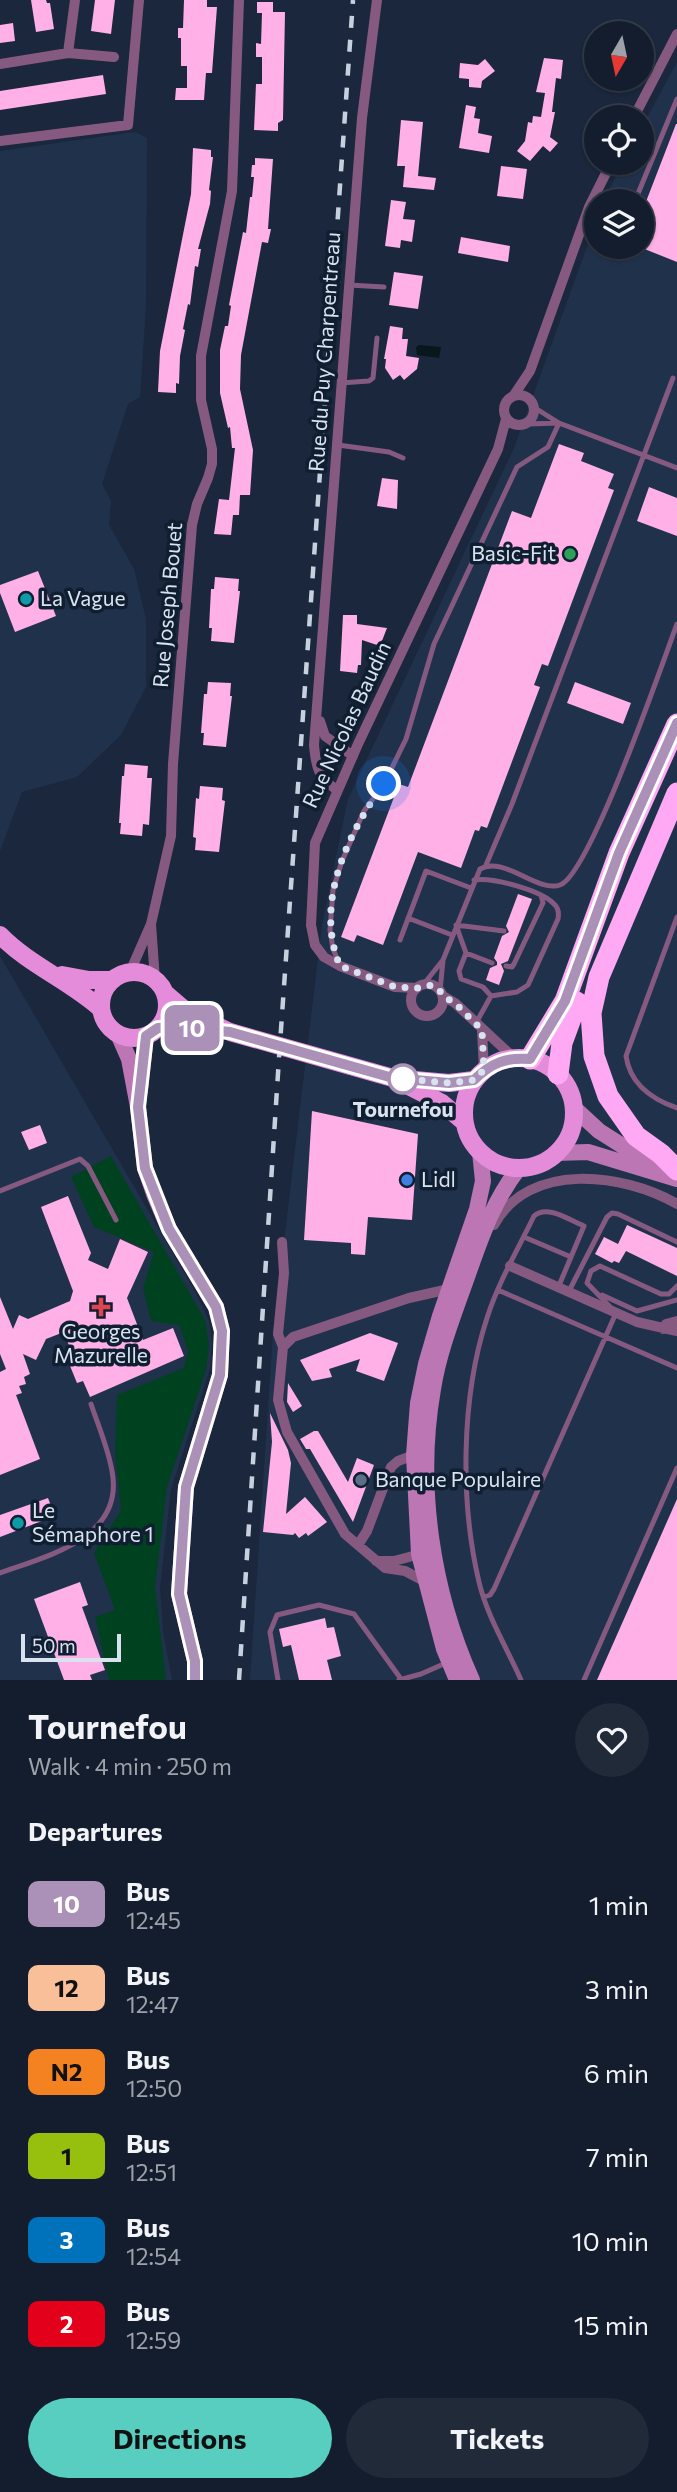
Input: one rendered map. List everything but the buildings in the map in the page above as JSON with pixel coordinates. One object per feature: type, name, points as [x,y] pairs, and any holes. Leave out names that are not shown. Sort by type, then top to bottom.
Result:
[{"type":"highway","points":[[522,1058],[565,1001],[619,853],[677,723]]},
{"type":"highway","points":[[674,1174],[661,1154],[636,1136],[618,1114],[599,1073],[591,1039],[591,1013],[599,977],[677,793]]},
{"type":"highway","points":[[558,1074],[562,1043],[570,1017],[654,846]]},
{"type":"main road","points":[[0,935],[12,948],[82,992],[101,1009],[110,1027],[118,1034],[127,1037],[180,1027],[230,1032]]},
{"type":"main road","points":[[55,974],[89,980],[113,980],[130,972],[147,975],[186,1012],[230,1032],[393,1078],[449,1083],[479,1075]]},
{"type":"main road","points":[[101,1009],[102,998],[113,980]]},
{"type":"main road","points":[[138,1107],[152,1032],[167,1011],[160,986]]},
{"type":"main road","points":[[118,1034],[129,1059],[145,1168],[154,1194],[169,1229],[216,1307],[222,1331],[220,1375],[186,1487],[179,1594],[195,1661],[195,1680]]},
{"type":"main road","points":[[522,1058],[545,1064],[558,1074],[568,1089],[573,1107],[573,1124],[567,1140],[556,1153],[533,1166],[519,1168],[505,1166],[480,1152],[470,1139],[464,1122],[467,1093],[479,1075],[498,1061],[522,1058]]},
{"type":"main road","points":[[393,1078],[442,1103],[464,1122]]},
{"type":"main road","points":[[573,1107],[599,1131],[674,1174]]},
{"type":"main road","points":[[457,1680],[451,1628],[426,1552],[414,1455],[418,1403],[426,1364],[477,1209],[483,1181],[480,1152]]},
{"type":"main road","points":[[556,1153],[588,1152],[674,1174]]},
{"type":"main road","points":[[472,1680],[456,1661],[426,1582],[425,1454],[432,1390],[448,1329],[491,1213],[503,1188],[519,1168]]},
{"type":"street","points":[[68,53],[75,0]]},
{"type":"street","points":[[0,141],[128,125],[139,0]]},
{"type":"street","name":"Rue Joseph Bouet","points":[[130,972],[151,924],[171,836],[173,764],[192,525],[212,464],[212,449],[201,400],[201,356],[232,191],[239,0]]},
{"type":"street","name":"Rue du Puy Charpentreau","points":[[337,790],[324,780],[316,765],[314,745],[319,708],[340,383],[362,118],[377,0]]},
{"type":"street","points":[[641,105],[675,42]]},
{"type":"street","points":[[0,64],[68,53],[114,57]]},
{"type":"street","points":[[530,371],[534,416],[523,425],[506,419],[504,408],[530,371],[589,207],[605,175]]},
{"type":"street","points":[[514,396],[524,395],[533,404]]},
{"type":"street","name":"Rue Nicolas Baudin","points":[[412,1002],[395,987],[324,957],[315,945],[311,925],[315,842],[498,449],[506,419]]},
{"type":"street","name":"Rue Nicolas Baudin","points":[[498,449],[523,425]]},
{"type":"street","name":"Rue du Puy Charpentreau","points":[[319,708],[321,728],[325,736],[353,756]]},
{"type":"street","name":"Rue Joseph Bouet","points":[[151,924],[160,986]]},
{"type":"street","points":[[467,1014],[419,1014],[412,1002],[420,987],[432,985],[455,1003],[467,1014],[479,1026],[522,1058]]},
{"type":"street","name":"Rue Nicolas Baudin","points":[[395,987],[420,987]]},
{"type":"street","points":[[438,1012],[443,1005],[442,993]]},
{"type":"street","points":[[479,1026],[479,1075]]},
{"type":"street","points":[[470,1270],[505,1207],[540,1184],[561,1179],[633,1186],[677,1204]]},
{"type":"street","points":[[282,1242],[284,1273],[278,1334],[283,1347],[278,1400],[287,1432],[354,1541],[385,1568],[405,1571],[426,1582]]},
{"type":"street","points":[[510,1266],[616,1314],[677,1331]]},
{"type":"street","points":[[283,1347],[293,1338],[409,1298],[449,1289]]},
{"type":"street","points":[[663,1329],[666,1324],[677,1321]]},
{"type":"street","points":[[354,1541],[367,1531],[391,1467],[414,1455]]},
{"type":"street","points":[[376,1561],[394,1561],[426,1552]]},
{"type":"lane","points":[[640,189],[677,99]]},
{"type":"lane","points":[[349,285],[384,287]]},
{"type":"lane","points":[[340,383],[369,381],[373,378],[377,338]]},
{"type":"lane","points":[[442,993],[443,960],[452,935],[474,880],[480,869],[486,865],[512,804],[673,378]]},
{"type":"lane","points":[[533,404],[559,423],[677,468]]},
{"type":"lane","points":[[523,425],[559,423]]},
{"type":"lane","points":[[340,966],[333,949],[330,930],[333,890],[342,862],[364,811],[384,784],[406,739],[434,644],[517,467],[548,447],[559,423]]},
{"type":"lane","points":[[336,445],[389,452],[403,458]]},
{"type":"lane","points":[[486,865],[499,867],[552,887],[563,884],[577,869],[620,775],[677,624]]},
{"type":"lane","points":[[400,940],[426,871],[471,888]]},
{"type":"lane","points":[[474,880],[498,880],[541,895],[554,903],[559,911],[534,974],[524,990],[491,996]]},
{"type":"lane","points":[[506,966],[512,967],[514,964],[543,903],[541,895]]},
{"type":"lane","points":[[677,917],[626,1056],[633,1079],[654,1098],[677,1108]]},
{"type":"lane","points":[[408,918],[452,935]]},
{"type":"lane","points":[[456,925],[504,931]]},
{"type":"lane","points":[[456,925],[466,953],[458,975],[461,979],[483,987],[491,996]]},
{"type":"lane","points":[[520,930],[530,929]]},
{"type":"lane","points":[[466,953],[492,962]]},
{"type":"lane","points":[[420,987],[443,960]]},
{"type":"lane","points":[[479,1026],[491,996]]},
{"type":"lane","points":[[0,1191],[80,1159],[88,1166],[116,1220]]},
{"type":"lane","points":[[521,1680],[479,1582],[470,1526],[468,1429],[472,1388],[486,1320],[498,1290],[534,1216],[539,1211],[548,1211],[584,1226],[571,1257],[563,1290]]},
{"type":"lane","points":[[563,1290],[612,1213],[618,1213],[677,1242]]},
{"type":"lane","points":[[524,1237],[571,1257]]},
{"type":"lane","points":[[484,1597],[490,1595],[494,1589],[616,1314],[587,1283],[591,1271],[600,1266],[661,1294],[669,1294],[677,1286]]},
{"type":"lane","points":[[498,1290],[677,1368]]},
{"type":"lane","points":[[596,1292],[637,1311],[677,1300]]},
{"type":"lane","points":[[0,1573],[75,1545],[94,1529],[107,1512],[112,1495],[113,1472],[90,1404]]},
{"type":"lane","points":[[584,1680],[677,1468]]},
{"type":"lane","points":[[278,1680],[270,1632],[277,1615],[319,1605],[354,1614],[400,1680],[456,1661]]},
{"type":"shaded area","points":[[677,62],[677,1680],[250,1680],[273,1333],[322,925],[348,799],[514,448],[584,255],[584,259],[654,259],[654,189],[609,189],[617,175],[654,175],[654,105]]},
{"type":"shaded area","points":[[135,132],[147,138],[146,306],[140,397],[128,404],[102,484],[111,501],[109,525],[134,569],[146,619],[146,687],[121,735],[77,777],[22,792],[0,851],[0,151]]},
{"type":"shaded area","points":[[416,347],[441,347],[439,358],[417,355]]},
{"type":"shaded area","name":"Georges Mazurelle","points":[[0,956],[196,1293],[209,1321],[212,1343],[210,1369],[171,1489],[160,1588],[163,1631],[172,1680],[0,1680]]},
{"type":"green space","points":[[111,1156],[205,1320],[209,1344],[206,1370],[167,1487],[155,1587],[166,1680],[109,1680],[95,1617],[115,1610],[94,1553],[121,1510],[115,1450],[117,1395],[184,1368],[188,1350],[179,1325],[151,1321],[143,1288],[154,1252],[94,1227],[71,1177]]},
{"type":"railway","points":[[239,1680],[279,1058],[353,0]]},
{"type":"bus line","name":"10","points":[[195,1680],[195,1661],[179,1594],[186,1487],[220,1375],[222,1331],[216,1307],[169,1229],[145,1168],[138,1107],[146,1036],[158,1028],[180,1027],[230,1032],[393,1078],[449,1083],[474,1080],[498,1061],[530,1059],[565,1001],[600,899],[677,723]]},
{"type":"place","name":"Basic-Fit","points":[[570,554]]},
{"type":"place","name":"La Vague","points":[[26,599]]},
{"type":"place","name":"Tournefou","points":[[403,1079]]},
{"type":"place","name":"Lidl","points":[[407,1180]]},
{"type":"place","name":"Georges Mazurelle","points":[[101,1307]]},
{"type":"place","name":"Banque Populaire","points":[[361,1480]]},
{"type":"place","name":"Le Sémaphore 1","points":[[18,1523]]},
{"type":"route","points":[[384,784],[364,811],[333,890],[330,930],[333,949],[340,966],[395,987],[417,988],[428,984],[437,987],[443,996],[455,1003],[482,1030],[484,1070],[474,1080],[449,1083],[393,1078],[403,1079]]}]
